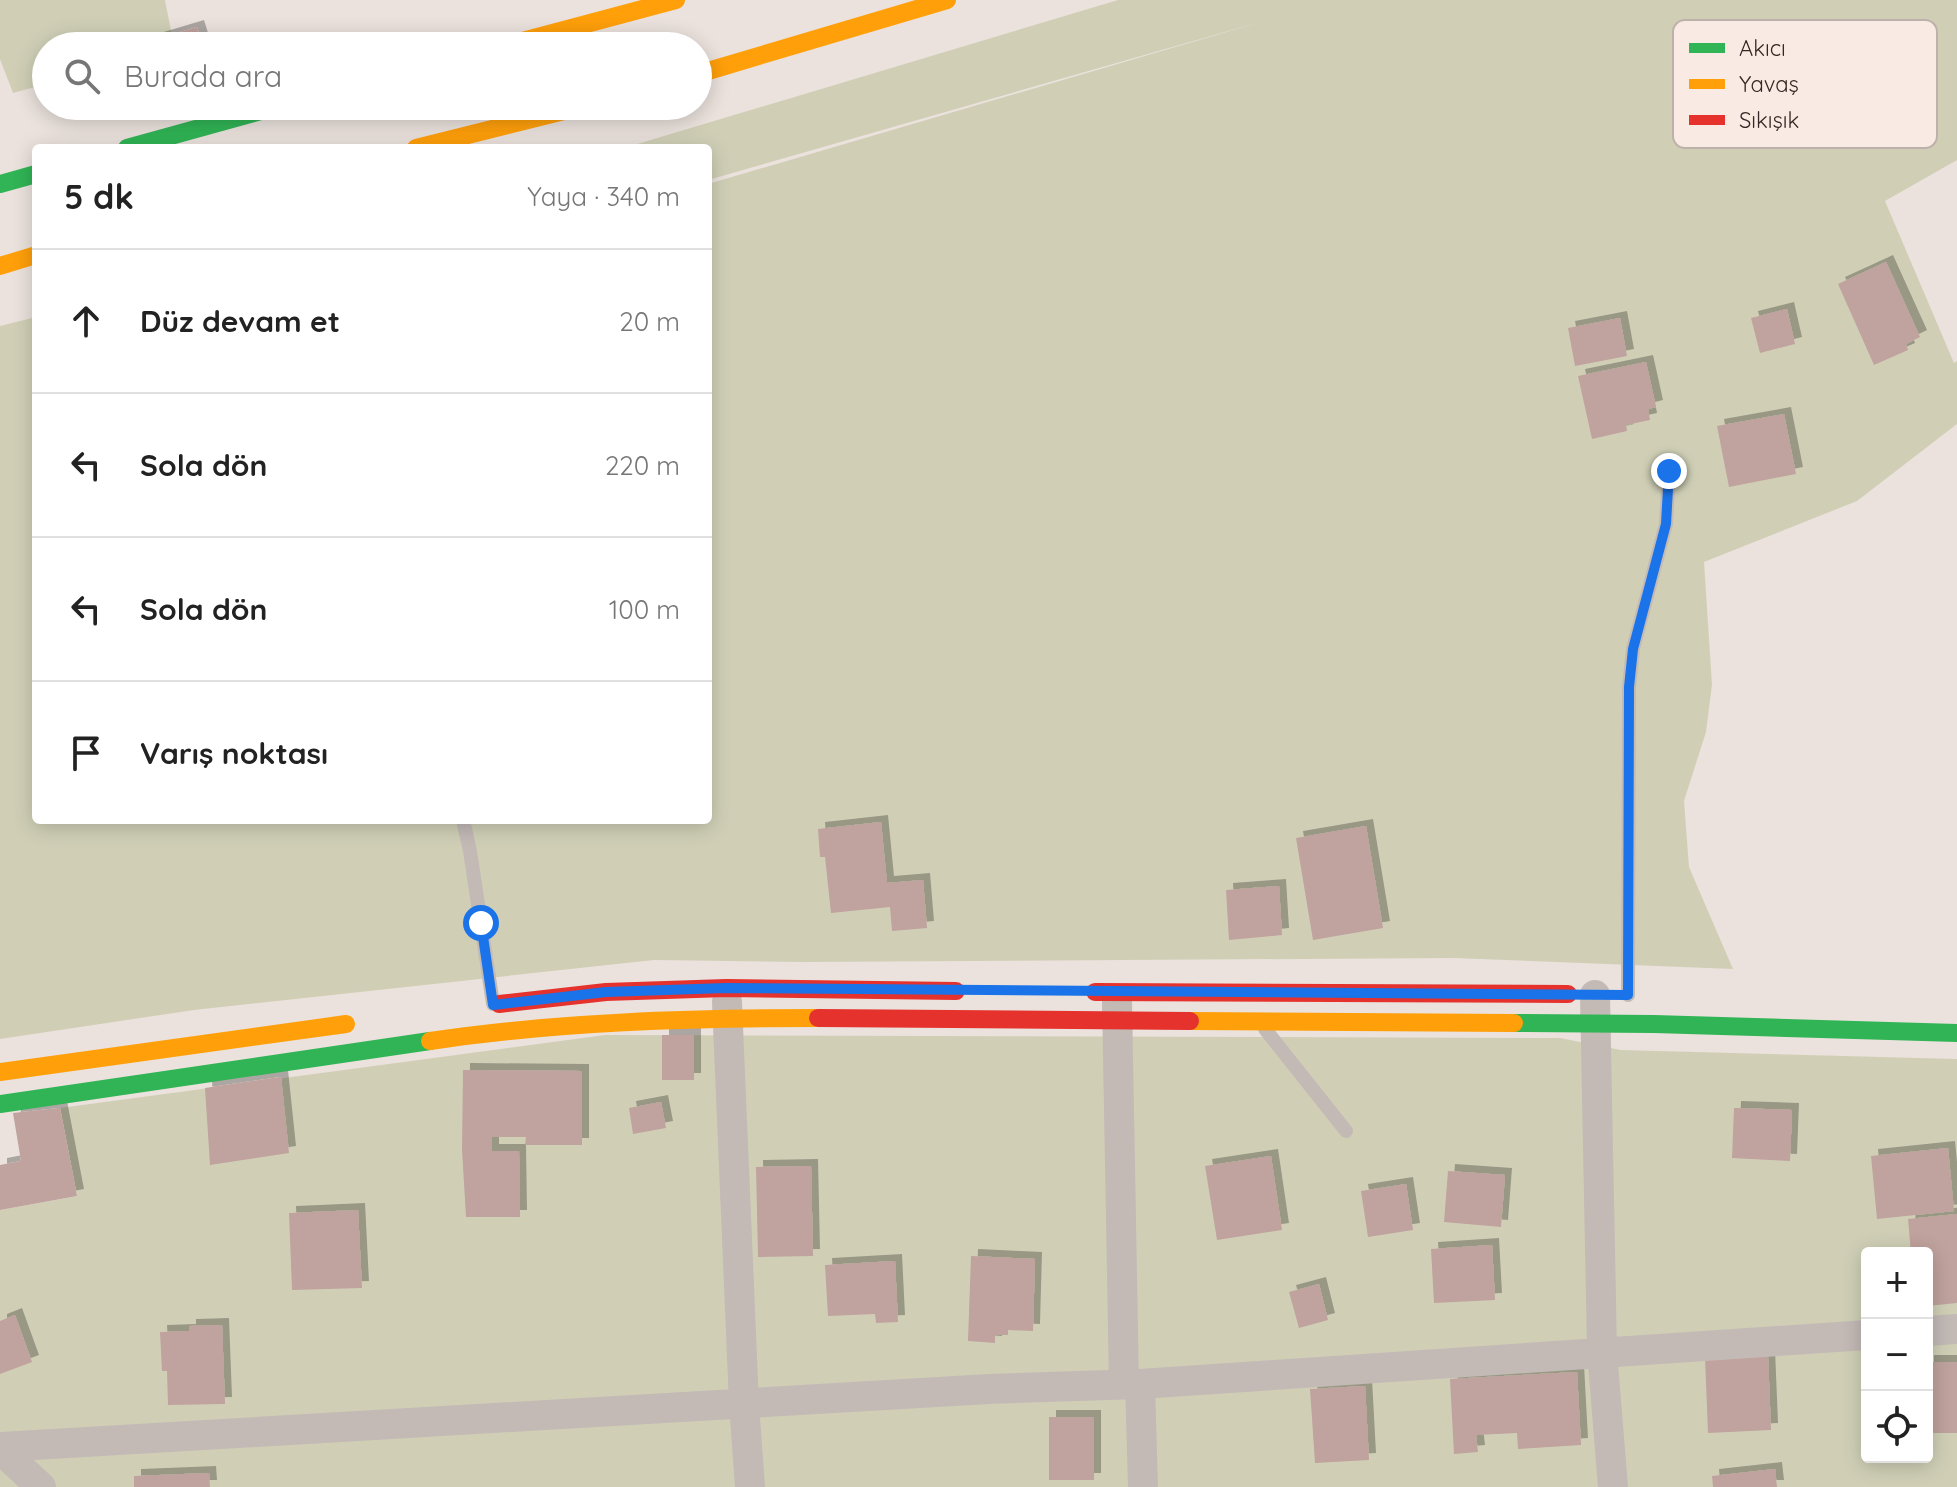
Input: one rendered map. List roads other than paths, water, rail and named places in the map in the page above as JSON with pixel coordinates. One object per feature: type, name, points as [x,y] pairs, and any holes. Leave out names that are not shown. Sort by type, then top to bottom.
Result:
[{"type":"main road","points":[[556,32],[676,0]]},
{"type":"main road","points":[[712,70],[947,0]]},
{"type":"main road","points":[[141,144],[228,120]]},
{"type":"main road","points":[[432,144],[528,120]]},
{"type":"main road","points":[[0,184],[32,175]]},
{"type":"main road","points":[[0,266],[32,256]]},
{"type":"main road","points":[[485,1006],[606,992],[726,988],[976,991]]},
{"type":"main road","points":[[0,1104],[505,1030],[728,1019],[1117,1007],[1235,991],[1595,1009],[1957,1033]]},
{"type":"main road","points":[[1070,992],[1117,1007],[1259,1022],[1595,1009],[1636,996]]},
{"type":"main road","points":[[0,1072],[367,1021]]},
{"type":"street","points":[[726,988],[750,1487]]},
{"type":"street","points":[[1117,1007],[1132,1384],[1143,1487]]},
{"type":"street","points":[[1595,1009],[1602,1351],[1613,1487]]},
{"type":"street","points":[[1933,1331],[1957,1329]]},
{"type":"street","points":[[0,1448],[989,1389],[1132,1384],[1861,1335]]},
{"type":"street","points":[[0,1448],[41,1487]]},
{"type":"lane","points":[[1636,996],[1629,687],[1633,649],[1666,524],[1669,471]]},
{"type":"lane","points":[[464,824],[470,851],[485,1006]]},
{"type":"lane","points":[[1235,991],[1346,1131]]}]
